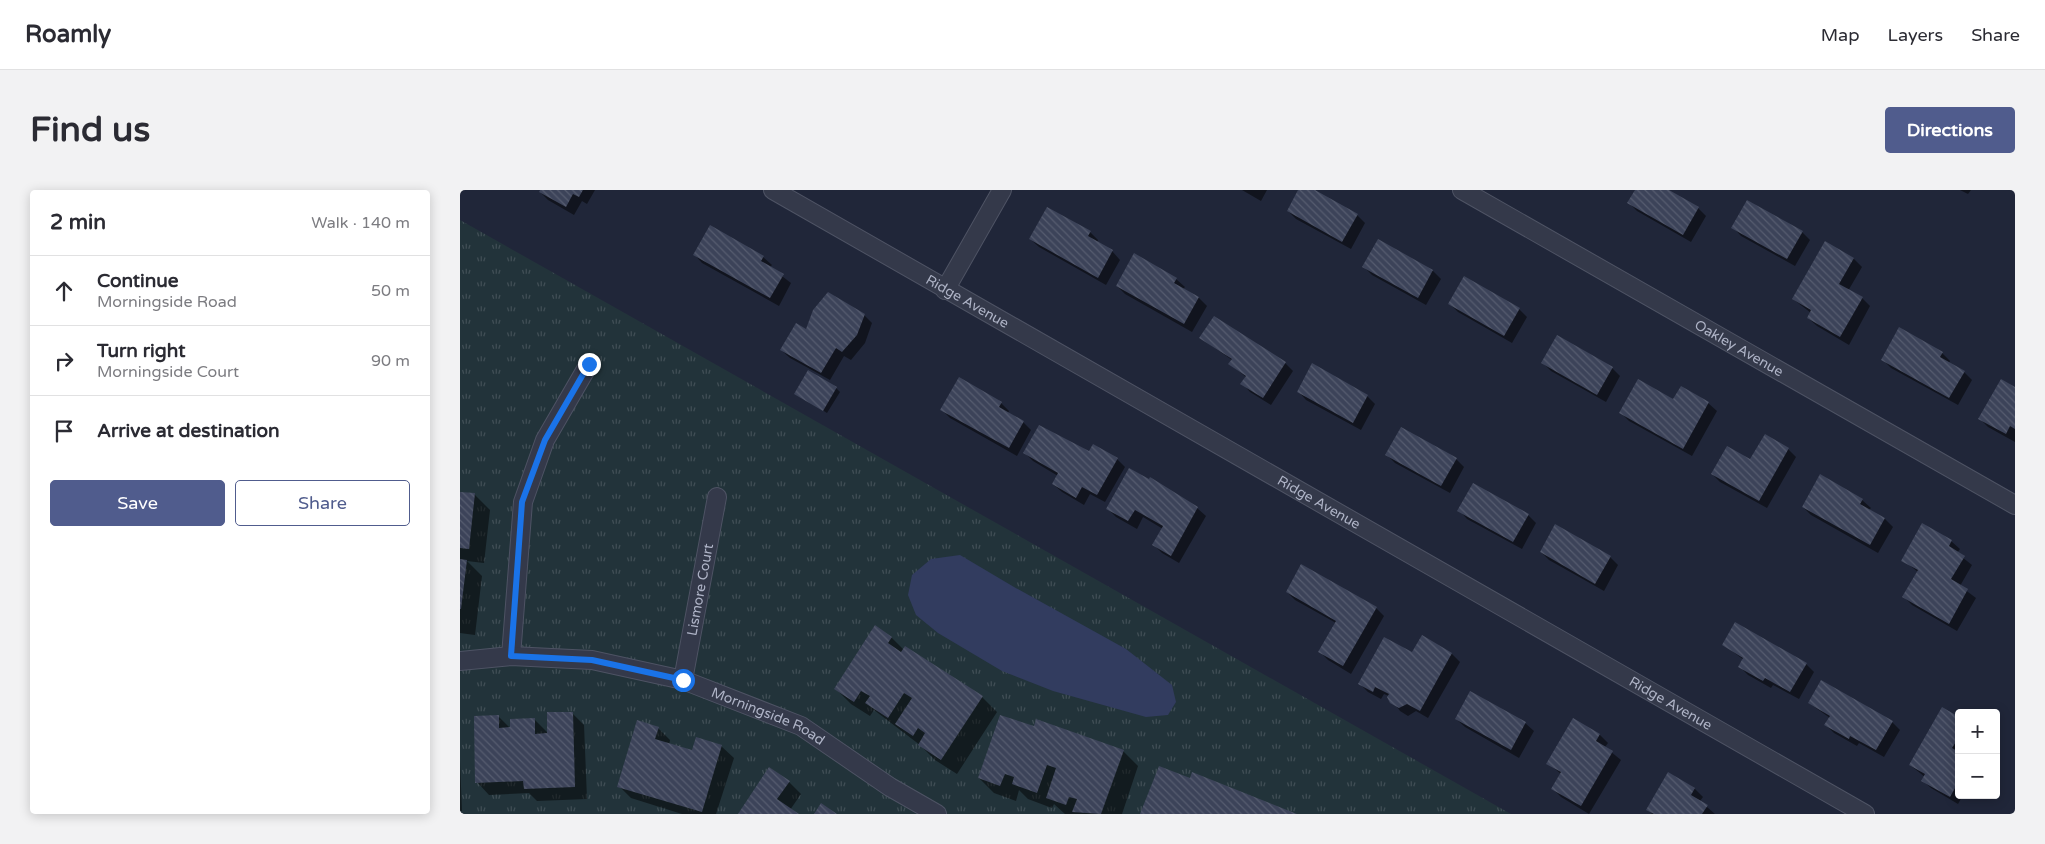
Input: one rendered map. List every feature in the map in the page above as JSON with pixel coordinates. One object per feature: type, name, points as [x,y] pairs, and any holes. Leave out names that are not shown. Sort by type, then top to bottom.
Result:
[{"type":"street","name":"Ridge Avenue","points":[[773,190],[1865,814]]},
{"type":"street","points":[[945,290],[1002,190]]},
{"type":"street","name":"Oakley Avenue","points":[[1462,190],[2015,505]]},
{"type":"street","points":[[511,656],[522,502],[545,440],[589,364]]},
{"type":"street","name":"Lismore Court","points":[[683,680],[717,497]]},
{"type":"street","name":"Morningside Road","points":[[460,661],[511,656],[592,660],[683,680],[800,726],[890,788],[937,814]]},
{"type":"green space","points":[[460,220],[1511,814],[460,814]]},
{"type":"water","points":[[960,555],[1126,649],[1172,685],[1176,702],[1168,715],[1146,717],[1053,691],[1002,671],[938,633],[916,615],[908,595],[912,575],[931,559]]},
{"type":"building","points":[[540,190],[583,190],[579,197],[573,194],[566,207],[539,192]]},
{"type":"building","points":[[1298,190],[1315,190],[1358,214],[1342,242],[1287,211]]},
{"type":"building","points":[[1635,190],[1669,190],[1699,207],[1683,235],[1627,203]]},
{"type":"building","points":[[1747,200],[1803,231],[1787,259],[1731,228]]},
{"type":"building","points":[[1047,207],[1091,231],[1088,236],[1113,250],[1098,278],[1029,239]]},
{"type":"building","points":[[710,225],[764,256],[761,261],[784,274],[770,298],[693,255]]},
{"type":"building","points":[[1378,239],[1433,270],[1418,298],[1362,267]]},
{"type":"building","points":[[1825,241],[1854,258],[1839,284],[1863,297],[1840,337],[1807,318],[1811,310],[1792,299]]},
{"type":"building","points":[[1134,253],[1177,278],[1174,283],[1199,297],[1184,324],[1116,286]]},
{"type":"building","points":[[1464,276],[1520,308],[1504,336],[1448,304]]},
{"type":"building","points":[[828,292],[865,314],[857,335],[842,352],[836,348],[821,373],[780,350],[796,323],[806,329],[813,310]]},
{"type":"building","points":[[1214,316],[1286,362],[1263,398],[1240,384],[1246,376],[1228,364],[1232,359],[1199,338]]},
{"type":"building","points":[[1899,327],[1943,352],[1940,357],[1965,371],[1949,398],[1881,360]]},
{"type":"building","points":[[1557,335],[1613,367],[1597,395],[1541,363]]},
{"type":"building","points":[[1312,363],[1368,395],[1353,423],[1297,392]]},
{"type":"building","points":[[808,370],[837,387],[823,411],[794,394]]},
{"type":"building","points":[[959,377],[1002,402],[999,407],[1024,421],[1009,448],[940,410]]},
{"type":"building","points":[[1638,379],[1673,399],[1681,386],[1709,402],[1683,449],[1619,413]]},
{"type":"building","points":[[2001,379],[2015,387],[2015,429],[2010,426],[2006,434],[1978,419]]},
{"type":"building","points":[[1039,425],[1089,451],[1093,444],[1118,458],[1097,495],[1082,487],[1076,498],[1052,484],[1058,473],[1023,453]]},
{"type":"building","points":[[1401,427],[1457,458],[1441,486],[1385,455]]},
{"type":"building","points":[[1765,434],[1789,448],[1759,501],[1711,474],[1727,446],[1750,459]]},
{"type":"building","points":[[1129,468],[1149,479],[1150,477],[1198,507],[1171,556],[1152,545],[1163,526],[1135,510],[1128,521],[1106,509]]},
{"type":"building","points":[[1820,474],[1863,499],[1860,504],[1885,518],[1870,545],[1802,507]]},
{"type":"building","points":[[1473,483],[1529,514],[1513,542],[1457,511]]},
{"type":"building","points":[[460,492],[475,493],[469,549],[460,548]]},
{"type":"building","points":[[1922,523],[1952,540],[1949,546],[1965,556],[1951,579],[1968,589],[1949,624],[1902,597],[1918,570],[1901,561]]},
{"type":"building","points":[[1555,524],[1611,556],[1595,584],[1540,552]]},
{"type":"building","points":[[460,559],[467,560],[461,609],[460,609]]},
{"type":"building","points":[[1301,564],[1377,607],[1343,666],[1318,652],[1336,621],[1286,592]]},
{"type":"building","points":[[1735,622],[1807,663],[1790,692],[1765,678],[1763,681],[1738,667],[1743,658],[1722,645]]},
{"type":"building","points":[[875,625],[892,637],[888,643],[901,652],[905,646],[983,696],[941,760],[918,745],[925,733],[918,728],[913,736],[895,724],[912,698],[904,693],[888,718],[865,703],[870,696],[861,691],[854,702],[834,689]]},
{"type":"building","points":[[1422,635],[1452,653],[1420,711],[1407,704],[1399,708],[1390,703],[1387,697],[1389,694],[1375,687],[1373,692],[1358,684],[1384,637],[1412,652]]},
{"type":"building","points":[[1821,680],[1893,721],[1876,750],[1850,736],[1849,739],[1824,725],[1830,716],[1808,703]]},
{"type":"building","points":[[1470,691],[1526,722],[1511,750],[1455,719]]},
{"type":"building","points":[[1942,707],[1955,715],[1955,743],[1952,748],[1955,750],[1955,788],[1950,797],[1921,781],[1925,774],[1909,765]]},
{"type":"building","points":[[547,712],[573,712],[575,787],[524,789],[523,781],[475,783],[474,716],[499,715],[499,728],[510,727],[510,719],[535,718],[535,734],[547,733]]},
{"type":"building","points":[[1000,715],[1034,726],[1036,719],[1124,750],[1101,814],[1072,812],[1077,799],[1069,797],[1066,805],[1046,798],[1056,768],[1047,765],[1037,793],[1012,784],[1014,777],[1005,774],[1000,786],[978,778]]},
{"type":"building","points":[[1573,718],[1600,734],[1596,741],[1613,751],[1581,806],[1551,789],[1561,772],[1546,764]]},
{"type":"building","points":[[637,720],[659,727],[655,739],[692,750],[696,737],[722,745],[702,812],[617,787]]},
{"type":"building","points":[[1159,766],[1190,778],[1192,772],[1297,814],[1140,814]]},
{"type":"building","points":[[769,767],[790,781],[777,799],[799,814],[738,814]]},
{"type":"building","points":[[1668,772],[1695,788],[1691,795],[1708,805],[1702,814],[1654,814],[1646,810]]},
{"type":"building","points":[[821,803],[837,814],[814,814]]},
{"type":"route","points":[[589,364],[545,440],[522,502],[511,656],[592,660],[683,680]]}]
